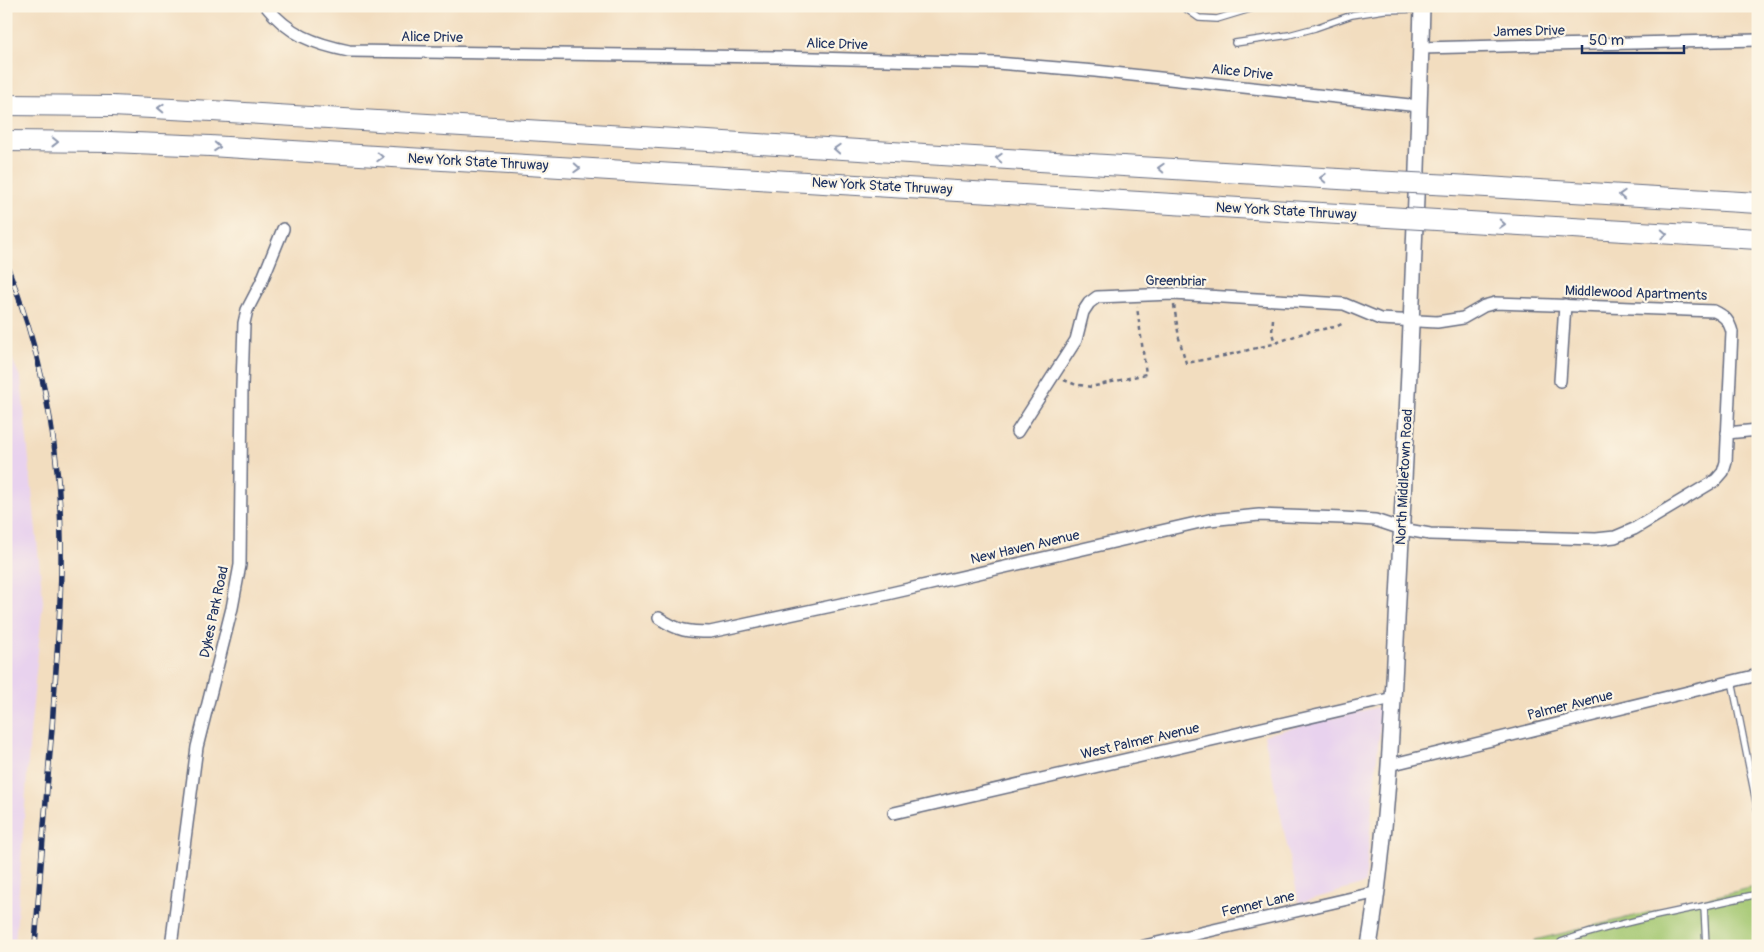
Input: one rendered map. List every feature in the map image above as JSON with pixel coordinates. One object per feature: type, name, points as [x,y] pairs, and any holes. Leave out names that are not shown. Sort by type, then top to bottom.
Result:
[{"type":"highway","points":[[6,105],[112,106],[237,112],[1758,203]]},
{"type":"highway","name":"New York State Thruway","points":[[6,141],[110,142],[210,146],[1758,239]]},
{"type":"street","name":"Alice Drive","points":[[266,6],[272,14],[294,32],[318,44],[349,52],[778,57],[997,63],[1095,71],[1419,106]]},
{"type":"street","name":"North Middletown Road","points":[[1369,946],[1378,892],[1385,829],[1393,698],[1411,320],[1422,8]]},
{"type":"street","name":"James Drive","points":[[1420,48],[1758,40]]},
{"type":"street","name":"Dykes Park Road","points":[[171,946],[197,747],[232,608],[240,565],[241,403],[244,323],[247,310],[261,283],[283,229]]},
{"type":"street","name":"Greenbriar","points":[[1017,432],[1076,340],[1083,312],[1088,303],[1097,297],[1173,294],[1344,304],[1380,319],[1411,320]]},
{"type":"street","name":"Middlewood Apartments","points":[[1402,529],[1430,534],[1596,539],[1615,537],[1634,529],[1716,480],[1723,472],[1726,462],[1732,332],[1729,322],[1723,315],[1714,311],[1496,302],[1484,306],[1463,318],[1451,321],[1411,320]]},
{"type":"street","points":[[1560,381],[1564,305]]},
{"type":"street","points":[[1727,433],[1758,430]]},
{"type":"street","name":"New Haven Avenue","points":[[659,618],[671,626],[686,632],[710,632],[874,597],[1209,520],[1259,515],[1343,518],[1374,520],[1402,529]]},
{"type":"street","name":"Palmer Avenue","points":[[1389,765],[1758,675]]},
{"type":"street","name":"West Palmer Avenue","points":[[894,813],[1393,698]]},
{"type":"street","name":"Fenner Lane","points":[[1144,946],[1378,892]]},
{"type":"lane","points":[[1182,6],[1199,18],[1217,19],[1260,6]]},
{"type":"lane","points":[[1235,42],[1289,35],[1352,15],[1384,10],[1422,8]]},
{"type":"lane","points":[[1732,681],[1758,812]]},
{"type":"lane","points":[[1561,946],[1561,942],[1577,936],[1672,912],[1758,894]]},
{"type":"lane","points":[[1704,906],[1706,946]]},
{"type":"path","points":[[1173,294],[1179,338],[1186,363],[1275,344],[1306,332],[1335,327],[1344,323]]},
{"type":"path","points":[[1053,376],[1074,384],[1091,386],[1146,374],[1137,295]]},
{"type":"path","points":[[1273,319],[1272,333],[1275,344]]},
{"type":"shaded area","points":[[6,345],[21,379],[43,601],[30,734],[15,946],[6,946]]},
{"type":"shaded area","points":[[1382,706],[1365,884],[1299,903],[1264,735]]},
{"type":"green space","points":[[1758,886],[1758,946],[1536,946],[1535,940]]},
{"type":"railway","points":[[6,263],[39,364],[52,434],[60,504],[61,586],[35,946]]}]
